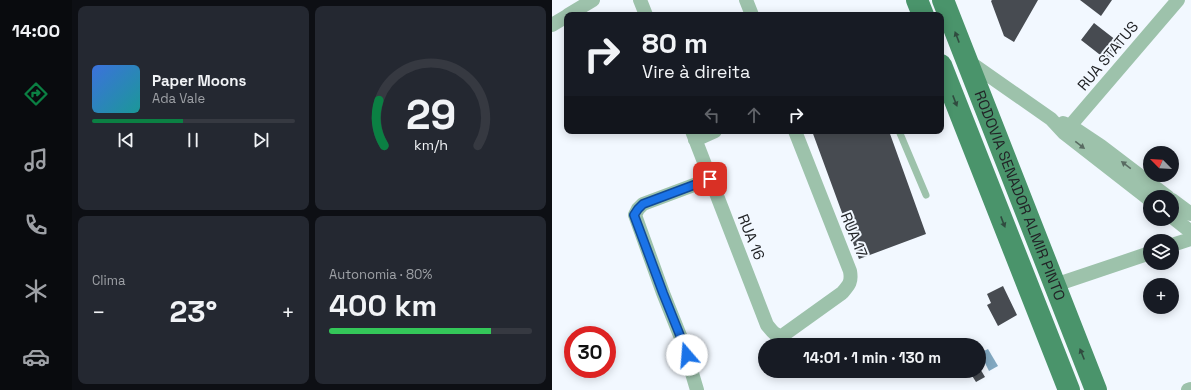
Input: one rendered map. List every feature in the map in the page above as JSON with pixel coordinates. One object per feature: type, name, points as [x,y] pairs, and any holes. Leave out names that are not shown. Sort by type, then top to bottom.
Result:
[{"type":"main road","points":[[917,0],[922,12]]},
{"type":"main road","name":"RODOVIA SENADOR ALMIR PINTO","points":[[943,0],[1096,390]]},
{"type":"main road","name":"RODOVIA SENADOR ALMIR PINTO","points":[[944,73],[1069,390]]},
{"type":"street","points":[[573,12],[593,0]]},
{"type":"street","points":[[640,0],[645,12]]},
{"type":"street","points":[[746,0],[751,12]]},
{"type":"street","name":"RUA STATUS","points":[[1067,129],[1178,0]]},
{"type":"street","points":[[552,25],[564,18]]},
{"type":"street","points":[[966,60],[1051,119],[1101,146],[1159,190]]},
{"type":"street","points":[[1067,129],[1143,194]]},
{"type":"street","name":"RUA 17","points":[[793,328],[842,293],[849,285],[851,279],[850,272],[796,134]]},
{"type":"street","name":"RUA 16","points":[[693,135],[767,325],[772,333],[782,336],[793,328]]},
{"type":"street","points":[[697,390],[683,343],[634,215],[643,204],[710,179]]},
{"type":"street","points":[[1179,205],[1191,214]]},
{"type":"street","points":[[1179,223],[1191,232]]},
{"type":"street","points":[[1179,243],[1191,239]]},
{"type":"street","points":[[1055,285],[1143,255]]},
{"type":"lane","points":[[900,134],[926,195]]},
{"type":"water","points":[[988,349],[998,366],[989,371],[986,365],[986,350]]},
{"type":"building","points":[[1038,0],[1014,42],[1004,36],[991,1]]},
{"type":"building","points":[[1080,0],[1112,0],[1101,16]]},
{"type":"building","points":[[1094,23],[1121,44],[1108,61],[1081,40]]},
{"type":"building","points":[[813,134],[890,134],[926,234],[859,259]]},
{"type":"building","points":[[1003,286],[1017,315],[998,326],[987,305],[991,303],[987,294]]},
{"type":"building","points":[[973,378],[983,378],[976,382]]},
{"type":"route","points":[[687,355],[634,215],[643,204],[710,179]]}]
